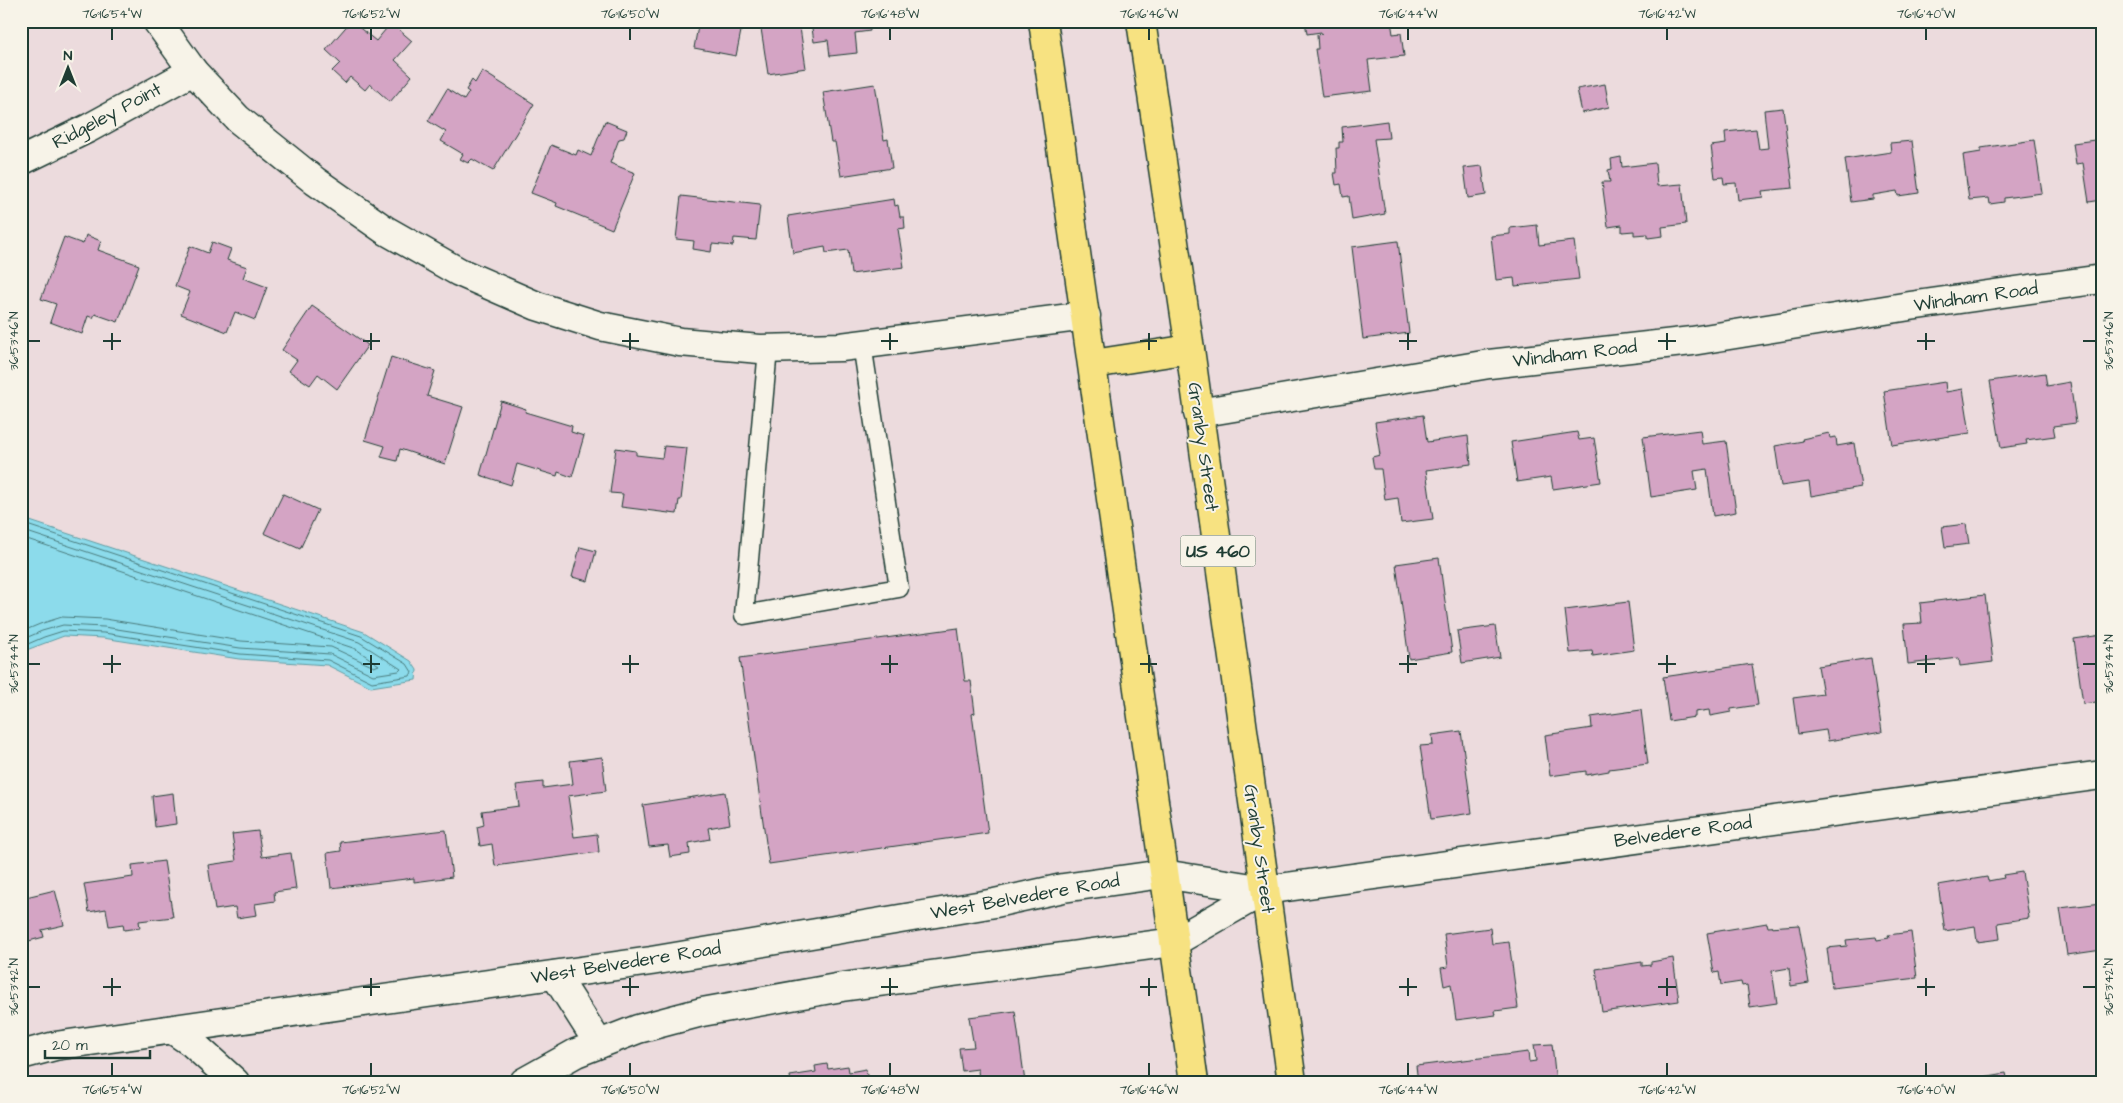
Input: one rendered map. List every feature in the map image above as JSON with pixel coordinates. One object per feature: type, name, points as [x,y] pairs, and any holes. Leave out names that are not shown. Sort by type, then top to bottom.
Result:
[{"type":"main road","points":[[1044,21],[1163,874],[1194,1082]]},
{"type":"main road","name":"Granby Street","points":[[1141,21],[1190,348],[1292,1082]]},
{"type":"main road","points":[[1092,364],[1190,348]]},
{"type":"street","points":[[157,21],[193,71],[238,119],[315,181],[385,230],[459,272],[537,306],[600,326],[680,342],[768,348],[841,347],[1086,316]]},
{"type":"street","name":"Ridgeley Point","points":[[21,160],[89,128],[193,71]]},
{"type":"street","name":"Windham Road","points":[[1198,413],[1490,364],[1692,341],[1910,306],[2102,279]]},
{"type":"street","name":"Belvedere Road","points":[[1265,890],[2102,775]]},
{"type":"street","name":"West Belvedere Road","points":[[21,1055],[55,1046],[681,956],[996,903],[1063,888],[1163,874],[1265,890]]},
{"type":"street","points":[[524,1082],[576,1053],[638,1029],[702,1012],[832,989],[1174,942],[1265,890]]},
{"type":"street","points":[[555,975],[599,1044]]},
{"type":"street","points":[[173,1030],[192,1043],[235,1082]]},
{"type":"lane","points":[[768,348],[744,614],[899,588],[862,344]]},
{"type":"water","points":[[21,518],[364,632],[411,661],[417,670],[416,680],[371,687],[327,665],[239,659],[103,638],[64,636],[21,652]]},
{"type":"building","points":[[351,21],[376,41],[391,23],[412,41],[395,60],[412,76],[390,102],[370,84],[365,90],[350,77],[345,83],[332,71],[340,63],[326,50]]},
{"type":"building","points":[[699,21],[743,21],[736,56],[694,48]]},
{"type":"building","points":[[799,21],[806,68],[768,74],[760,22]]},
{"type":"building","points":[[811,21],[869,21],[870,31],[855,33],[857,53],[830,56],[828,40],[814,42]]},
{"type":"building","points":[[1305,21],[1391,21],[1393,34],[1401,33],[1404,56],[1368,60],[1372,91],[1322,97],[1315,49],[1318,49],[1317,35],[1322,34],[1321,32],[1307,34]]},
{"type":"building","points":[[482,71],[534,104],[493,171],[472,159],[468,163],[460,159],[463,154],[441,141],[446,132],[428,121],[447,89],[464,100],[469,92],[466,90],[472,80],[475,83]]},
{"type":"building","points":[[875,84],[884,140],[888,139],[892,168],[841,176],[835,142],[831,142],[823,92]]},
{"type":"building","points":[[1605,84],[1609,107],[1582,113],[1577,89]]},
{"type":"building","points":[[1783,108],[1793,188],[1762,191],[1763,197],[1738,200],[1736,183],[1724,184],[1723,177],[1715,178],[1711,146],[1726,144],[1725,132],[1756,129],[1759,149],[1768,148],[1764,110]]},
{"type":"building","points":[[605,121],[627,130],[624,138],[619,139],[610,163],[635,173],[612,229],[556,206],[557,203],[531,193],[551,145],[576,155],[578,150],[591,156]]},
{"type":"building","points":[[1387,121],[1389,138],[1374,139],[1385,214],[1352,220],[1349,196],[1343,197],[1341,184],[1336,185],[1334,173],[1337,173],[1336,148],[1339,148],[1339,142],[1343,142],[1342,127]]},
{"type":"building","points":[[2102,139],[2102,200],[2089,202],[2083,163],[2076,164],[2073,143]]},
{"type":"building","points":[[2034,140],[2042,193],[2004,198],[2004,202],[1990,204],[1989,198],[1969,200],[1963,155],[1981,152],[1981,148]]},
{"type":"building","points":[[1912,141],[1919,193],[1898,196],[1897,191],[1873,195],[1873,199],[1851,202],[1845,159],[1891,152],[1890,143]]},
{"type":"building","points":[[1621,157],[1622,167],[1655,163],[1657,186],[1682,184],[1686,224],[1662,227],[1663,236],[1648,238],[1648,234],[1634,235],[1634,231],[1622,232],[1622,225],[1608,227],[1602,182],[1610,182],[1608,170],[1612,169],[1611,159]]},
{"type":"building","points":[[1482,166],[1486,195],[1468,198],[1464,168]]},
{"type":"building","points":[[681,196],[760,205],[756,240],[734,238],[733,246],[712,244],[711,252],[693,249],[694,241],[676,239]]},
{"type":"building","points":[[894,199],[895,206],[898,205],[900,217],[904,217],[905,228],[898,229],[904,267],[851,274],[848,250],[826,253],[825,247],[793,253],[788,216]]},
{"type":"building","points":[[1537,225],[1539,245],[1574,241],[1579,279],[1515,286],[1514,278],[1496,280],[1491,236],[1510,234],[1510,228]]},
{"type":"building","points":[[86,235],[101,241],[98,250],[139,265],[118,322],[95,314],[93,318],[88,316],[82,334],[50,322],[56,304],[41,299],[64,237],[83,244]]},
{"type":"building","points":[[1398,241],[1409,333],[1363,339],[1352,247]]},
{"type":"building","points":[[212,242],[231,249],[227,260],[247,267],[243,278],[267,287],[255,320],[235,312],[227,332],[181,314],[190,292],[175,286],[190,246],[208,253]]},
{"type":"building","points":[[312,306],[368,345],[337,389],[318,374],[310,385],[289,371],[297,360],[282,350]]},
{"type":"building","points":[[391,357],[435,371],[427,396],[463,407],[445,464],[400,449],[397,461],[381,457],[385,446],[365,440]]},
{"type":"building","points":[[2045,373],[2047,386],[2070,382],[2076,423],[2053,426],[2055,436],[2026,440],[2027,444],[2001,448],[1990,381]]},
{"type":"building","points":[[1945,382],[1946,392],[1963,389],[1970,433],[1892,445],[1884,391]]},
{"type":"building","points":[[501,401],[526,409],[525,412],[572,426],[571,432],[584,436],[572,477],[558,472],[557,476],[517,464],[511,485],[480,475]]},
{"type":"building","points":[[1423,415],[1427,442],[1468,436],[1471,464],[1426,470],[1433,519],[1401,523],[1398,498],[1385,500],[1381,469],[1374,469],[1372,457],[1380,455],[1375,422]]},
{"type":"building","points":[[1700,430],[1702,444],[1726,441],[1736,512],[1713,516],[1707,469],[1694,471],[1697,490],[1651,497],[1643,437]]},
{"type":"building","points":[[1577,432],[1579,440],[1594,438],[1601,482],[1553,489],[1551,477],[1517,482],[1511,442]]},
{"type":"building","points":[[1829,433],[1830,438],[1836,437],[1837,446],[1854,443],[1861,487],[1811,496],[1809,482],[1781,486],[1775,446],[1803,441],[1802,439]]},
{"type":"building","points":[[664,446],[687,448],[681,500],[679,500],[677,514],[621,507],[623,494],[610,493],[616,448],[636,451],[636,455],[662,458]]},
{"type":"building","points":[[283,494],[318,510],[300,549],[264,533]]},
{"type":"building","points":[[1966,524],[1969,544],[1945,547],[1942,527]]},
{"type":"building","points":[[580,547],[596,551],[588,581],[572,577]]},
{"type":"building","points":[[1439,558],[1452,652],[1409,659],[1396,564]]},
{"type":"building","points":[[1985,595],[1993,662],[1960,666],[1959,658],[1908,664],[1904,624],[1922,623],[1920,603]]},
{"type":"building","points":[[1628,602],[1634,650],[1593,656],[1592,651],[1570,653],[1565,610]]},
{"type":"building","points":[[1495,626],[1500,657],[1462,663],[1457,631]]},
{"type":"building","points":[[958,628],[965,681],[971,681],[975,713],[972,714],[988,833],[769,864],[740,658]]},
{"type":"building","points":[[2102,635],[2102,706],[2097,706],[2096,702],[2083,704],[2074,639]]},
{"type":"building","points":[[1871,658],[1882,732],[1828,741],[1826,730],[1798,734],[1793,698],[1823,694],[1818,666]]},
{"type":"building","points":[[1752,664],[1758,705],[1731,709],[1731,712],[1710,716],[1709,710],[1695,712],[1695,717],[1669,721],[1663,677]]},
{"type":"building","points":[[1641,710],[1648,764],[1609,769],[1609,771],[1586,775],[1586,771],[1550,776],[1545,735],[1592,728],[1591,717]]},
{"type":"building","points":[[1461,731],[1472,813],[1431,819],[1420,746],[1433,745],[1432,735]]},
{"type":"building","points":[[602,757],[606,791],[568,796],[574,837],[597,834],[599,852],[495,866],[492,844],[480,846],[477,827],[484,825],[482,811],[519,806],[516,785],[543,782],[543,788],[573,784],[570,761]]},
{"type":"building","points":[[725,792],[730,824],[708,828],[710,839],[689,843],[690,854],[670,857],[668,845],[649,847],[643,805]]},
{"type":"building","points":[[173,793],[176,824],[155,827],[152,796]]},
{"type":"building","points":[[446,830],[452,877],[414,882],[414,878],[331,888],[327,853],[341,851],[340,842]]},
{"type":"building","points":[[258,831],[262,857],[291,853],[296,889],[274,892],[275,901],[255,904],[257,915],[237,918],[235,907],[215,910],[208,865],[236,861],[232,834]]},
{"type":"building","points":[[164,861],[173,917],[139,921],[140,928],[124,930],[123,924],[109,926],[106,909],[89,912],[84,884],[133,877],[132,865]]},
{"type":"building","points":[[2022,872],[2029,918],[1998,923],[2000,939],[1977,942],[1975,926],[1945,931],[1938,885],[1987,877],[1988,881],[2004,878],[2003,875]]},
{"type":"building","points":[[21,881],[26,897],[55,890],[64,925],[42,930],[44,937],[21,943]]},
{"type":"building","points":[[2102,903],[2102,950],[2067,955],[2060,908]]},
{"type":"building","points":[[1767,923],[1768,927],[1799,925],[1809,983],[1791,986],[1789,968],[1772,971],[1777,1003],[1750,1007],[1747,985],[1742,986],[1741,982],[1721,985],[1719,972],[1714,973],[1707,933]]},
{"type":"building","points":[[1490,928],[1492,944],[1509,942],[1518,1008],[1495,1011],[1496,1015],[1456,1020],[1451,984],[1444,986],[1441,968],[1448,967],[1444,934]]},
{"type":"building","points":[[1911,932],[1917,978],[1832,988],[1827,948],[1847,946],[1846,940],[1876,937],[1877,940],[1889,938],[1888,935]]},
{"type":"building","points":[[1673,958],[1679,1001],[1602,1012],[1596,969],[1642,962],[1642,966],[1651,965],[1651,962]]},
{"type":"building","points":[[1015,1011],[1025,1082],[979,1082],[978,1069],[962,1071],[959,1048],[974,1047],[969,1017]]},
{"type":"building","points":[[1552,1044],[1556,1082],[1532,1082],[1532,1079],[1519,1080],[1519,1082],[1418,1082],[1416,1066],[1528,1052],[1529,1062],[1536,1061],[1534,1045]]},
{"type":"building","points":[[827,1064],[828,1069],[848,1066],[849,1072],[866,1069],[868,1082],[791,1082],[790,1076],[816,1072],[815,1066]]},
{"type":"building","points":[[2006,1073],[2008,1082],[1966,1082],[1965,1080]]}]
